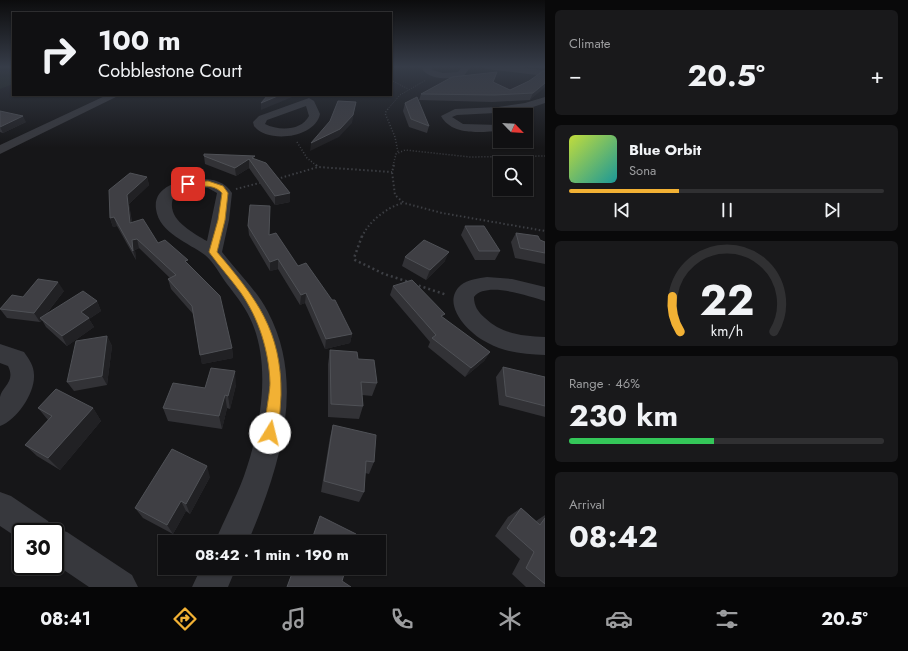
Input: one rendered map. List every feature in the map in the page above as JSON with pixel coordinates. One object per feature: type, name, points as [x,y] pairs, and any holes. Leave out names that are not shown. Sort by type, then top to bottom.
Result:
[{"type":"street","points":[[0,150],[113,96]]},
{"type":"street","points":[[312,98],[314,111],[312,120],[301,128],[292,131],[281,132],[268,130],[260,126],[260,122],[263,118],[312,98]]},
{"type":"street","points":[[518,108],[543,102]]},
{"type":"street","points":[[493,112],[456,112],[448,114],[446,118],[451,123],[463,127],[493,128]]},
{"type":"street","points":[[213,252],[226,197],[224,192],[214,185],[194,183],[173,190],[164,199],[164,211],[168,219],[185,234],[213,252],[245,291],[262,321],[270,344],[275,382],[274,407],[268,446],[252,497],[234,535]]},
{"type":"street","points":[[545,294],[515,286],[487,284],[472,287],[464,296],[466,311],[470,319],[492,335],[517,344],[545,346]]},
{"type":"street","points":[[0,352],[16,359],[22,372],[18,391],[0,414]]},
{"type":"street","points":[[0,507],[24,523]]},
{"type":"street","points":[[64,550],[120,587]]},
{"type":"street","points":[[210,587],[216,575]]},
{"type":"path","points":[[403,93],[396,99],[385,114],[395,137],[398,152],[392,172],[395,195],[404,203]]},
{"type":"path","points":[[292,131],[307,158],[318,167]]},
{"type":"path","points":[[398,152],[412,150],[470,158],[545,156]]},
{"type":"path","points":[[272,180],[318,167],[392,172]]},
{"type":"path","points":[[224,192],[265,182]]},
{"type":"path","points":[[464,301],[384,274],[355,260],[365,229],[373,220],[398,204],[404,203],[442,213],[545,231]]},
{"type":"building","points":[[422,93],[526,93],[495,95],[421,94]]},
{"type":"building","points":[[267,96],[278,96],[261,103]]},
{"type":"building","points":[[417,97],[429,126],[411,119],[405,103]]},
{"type":"building","points":[[338,101],[356,102],[353,115],[340,129],[311,143],[330,121]]},
{"type":"building","points":[[0,111],[23,116],[0,127]]},
{"type":"building","points":[[204,154],[255,156],[252,158],[266,163],[290,193],[275,196],[249,159],[235,168],[204,156]]},
{"type":"building","points":[[130,173],[147,177],[127,195],[130,223],[143,219],[158,243],[165,240],[188,260],[185,261],[220,296],[232,348],[200,355],[192,306],[168,279],[176,275],[137,239],[132,240],[133,251],[114,217],[110,218],[109,190]]},
{"type":"building","points":[[250,205],[270,206],[269,235],[276,233],[298,266],[306,263],[332,300],[335,300],[352,334],[326,339],[306,293],[301,295],[278,259],[270,262],[248,226]]},
{"type":"building","points":[[465,226],[484,226],[500,251],[479,251]]},
{"type":"building","points":[[516,233],[538,236],[540,240],[545,242],[545,253],[520,248]]},
{"type":"building","points":[[424,240],[449,252],[430,270],[405,257]]},
{"type":"building","points":[[38,279],[58,282],[34,313],[0,309],[12,295],[23,297]]},
{"type":"building","points":[[412,280],[445,314],[441,316],[490,352],[471,368],[432,338],[436,335],[393,286]]},
{"type":"building","points":[[83,291],[97,301],[81,312],[89,318],[62,336],[40,318]]},
{"type":"building","points":[[107,336],[102,376],[67,382],[76,341]]},
{"type":"building","points":[[330,350],[357,352],[358,359],[374,360],[377,383],[361,382],[363,406],[331,404]]},
{"type":"building","points":[[503,367],[545,377],[545,406],[506,396]]},
{"type":"building","points":[[211,368],[235,371],[228,396],[225,395],[219,416],[163,408],[173,383],[205,388]]},
{"type":"building","points":[[56,389],[93,408],[48,458],[25,445],[52,416],[38,408]]},
{"type":"building","points":[[333,425],[376,435],[374,462],[366,461],[364,492],[324,481]]},
{"type":"building","points":[[172,449],[207,466],[186,504],[181,501],[167,525],[135,508]]},
{"type":"building","points":[[521,508],[540,525],[545,518],[545,584],[526,568],[534,552],[507,528]]},
{"type":"building","points":[[320,516],[356,534],[356,535],[313,535]]},
{"type":"building","points":[[291,575],[344,575],[342,581],[351,587],[287,587]]},
{"type":"route","points":[[188,184],[201,182],[208,183],[220,188],[225,193],[226,197],[213,252],[216,258],[245,291],[262,321],[270,344],[275,382],[274,407],[270,433]]}]
